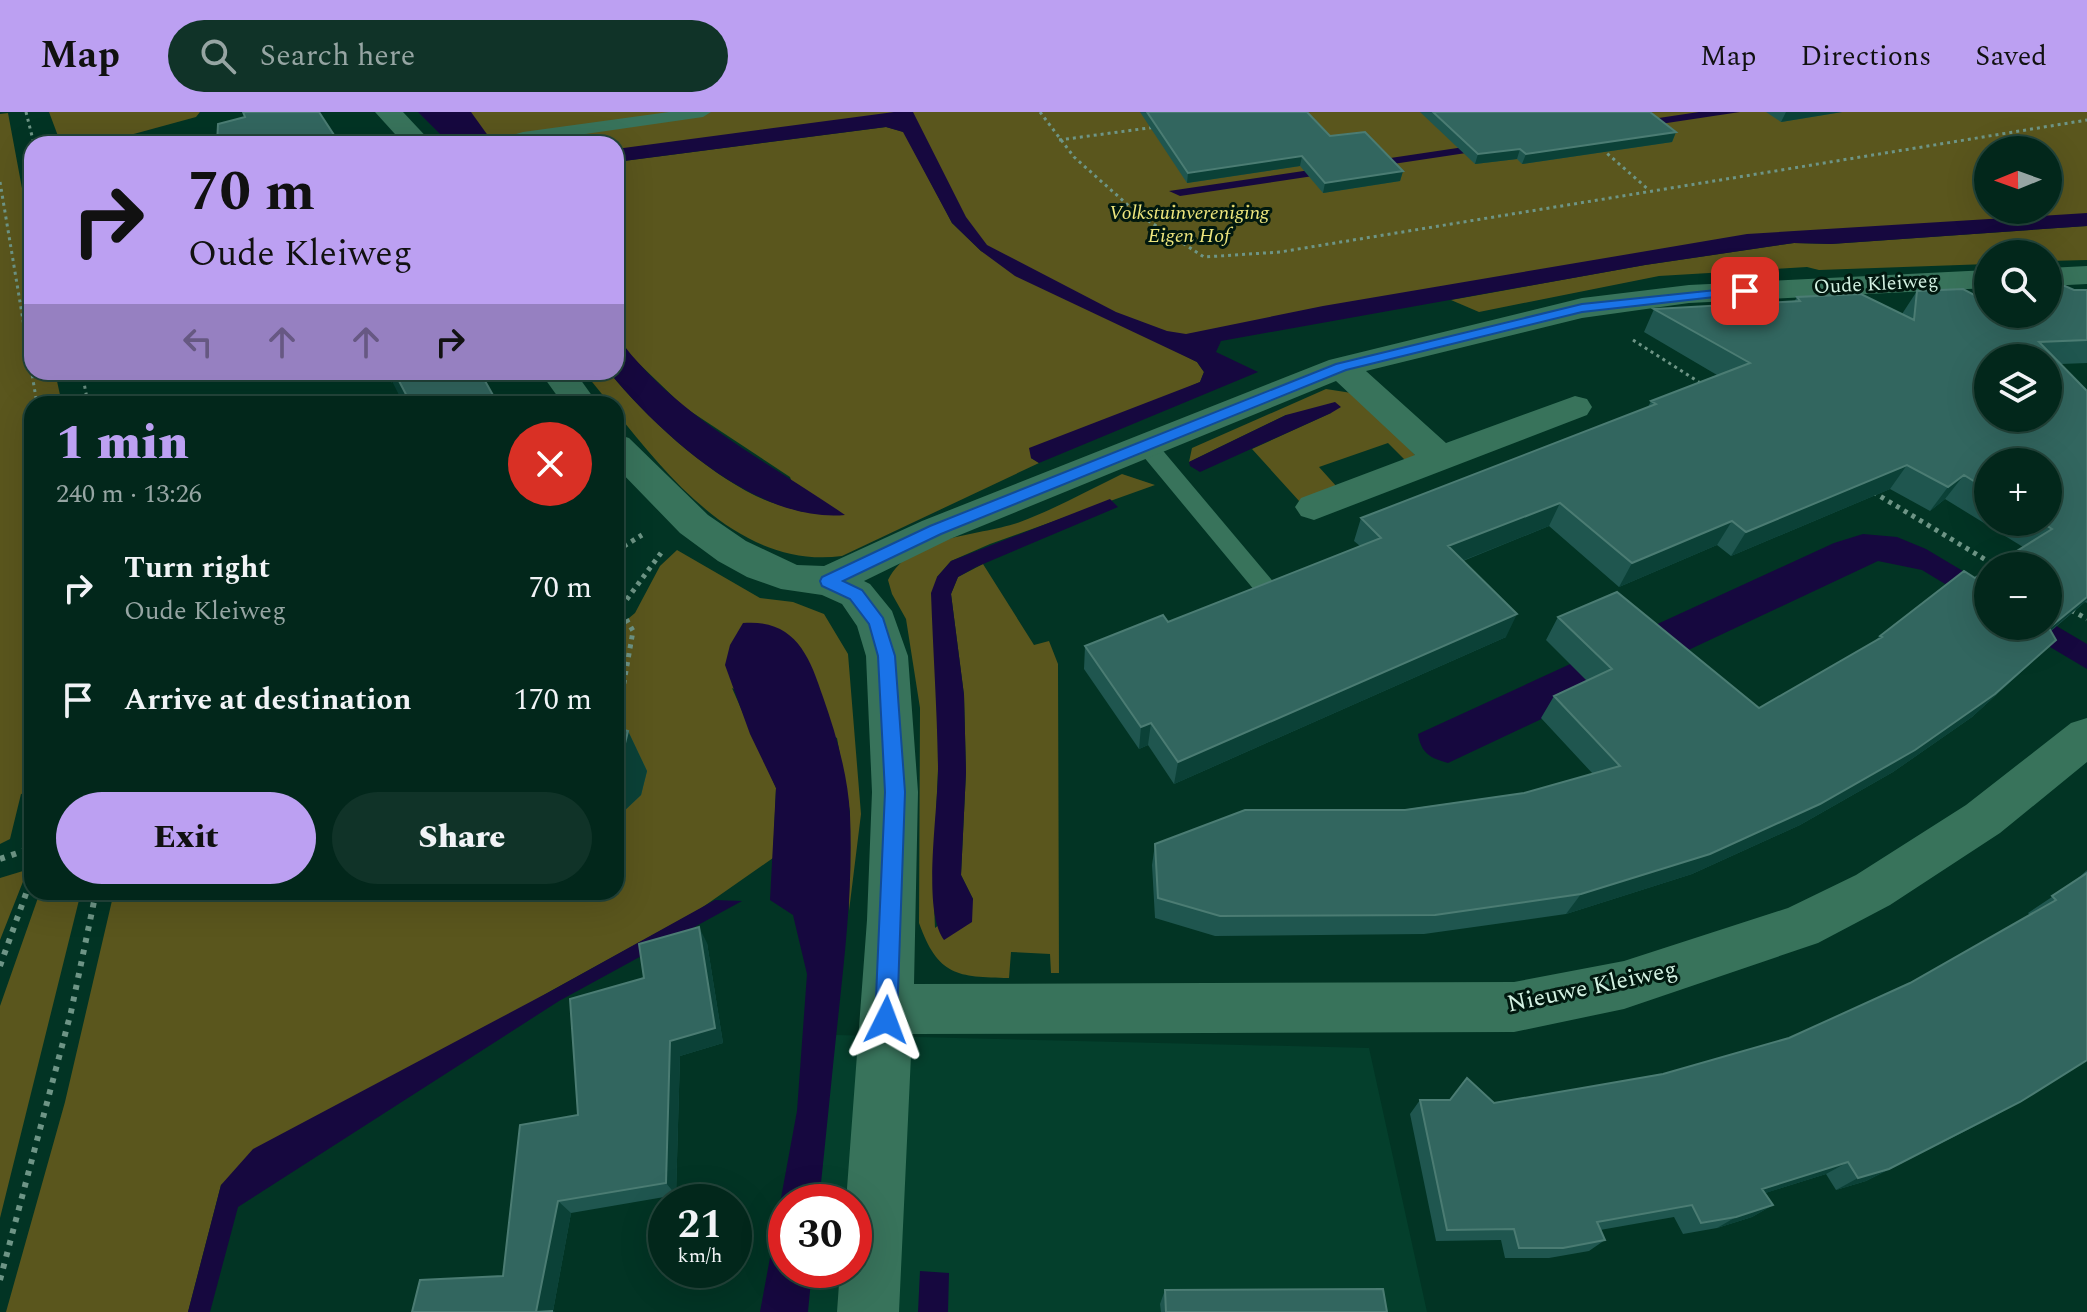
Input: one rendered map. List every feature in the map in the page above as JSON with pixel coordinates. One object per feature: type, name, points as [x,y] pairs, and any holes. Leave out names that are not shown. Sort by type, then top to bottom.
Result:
[{"type":"street","points":[[388,112],[411,136]]},
{"type":"street","points":[[2062,276],[2087,275]]},
{"type":"street","name":"Oude Kleiweg","points":[[828,581],[936,530],[1341,367],[1582,308],[1689,294],[1974,280]]},
{"type":"street","points":[[1341,367],[1441,458]]},
{"type":"street","points":[[1314,507],[1575,407]]},
{"type":"street","points":[[624,454],[694,524],[732,551],[761,567],[795,579],[828,581],[856,594],[877,622],[887,656],[895,792],[887,1009],[868,1312]]},
{"type":"street","name":"Nieuwe Kleiweg","points":[[887,1009],[1514,1007],[1624,985],[1800,927],[1873,890],[1983,819],[2087,736]]},
{"type":"lane","points":[[524,136],[556,112]]},
{"type":"lane","points":[[530,136],[703,112]]},
{"type":"lane","points":[[1146,445],[1263,585]]},
{"type":"path","points":[[26,112],[32,136]]},
{"type":"path","points":[[1040,112],[1074,157],[1138,214],[1204,257],[1280,252],[2087,120]]},
{"type":"path","points":[[1059,140],[1166,126]]},
{"type":"path","points":[[1597,145],[1649,190]]},
{"type":"path","points":[[0,182],[24,326]]},
{"type":"path","points":[[1582,308],[1714,392]]},
{"type":"path","points":[[1860,484],[1974,553]]},
{"type":"path","points":[[624,603],[653,560],[694,524]]},
{"type":"path","points":[[2062,605],[2087,619]]},
{"type":"path","points":[[624,620],[633,631],[624,682]]},
{"type":"path","points":[[0,859],[24,851]]},
{"type":"path","points":[[0,966],[24,899]]},
{"type":"path","points":[[0,1280],[71,1012],[94,900]]},
{"type":"shaded area","points":[[418,112],[471,112],[488,136],[442,136]]},
{"type":"shaded area","points":[[913,112],[966,217],[987,245],[1116,312],[1167,331],[1186,334],[1323,306],[1747,234],[1974,220],[1974,224],[2062,224],[2062,215],[2087,213],[2087,226],[1831,244],[1794,243],[1645,265],[1221,341],[1216,352],[1258,372],[1039,463],[1031,458],[1029,448],[1200,382],[1204,372],[1197,362],[1015,276],[981,251],[952,223],[903,132],[886,127],[624,161],[624,148]]},
{"type":"shaded area","points":[[1699,112],[1740,112],[1180,196],[1169,191]]},
{"type":"shaded area","points":[[624,345],[665,389],[693,413],[845,515],[812,514],[778,505],[745,490],[683,447],[616,380],[624,380]]},
{"type":"shaded area","points":[[1335,402],[1341,407],[1331,413],[1200,472],[1190,466],[1189,462],[1286,415]]},
{"type":"shaded area","points":[[1110,499],[1118,507],[976,567],[958,577],[951,594],[964,695],[966,772],[961,875],[973,899],[972,922],[944,940],[937,925],[932,882],[938,765],[931,593],[937,577],[951,561]]},
{"type":"shaded area","points":[[1863,534],[1897,537],[1926,549],[1974,578],[1974,602],[1922,570],[1878,561],[1448,763],[1431,757],[1421,746],[1418,734],[1834,543]]},
{"type":"shaded area","points":[[743,623],[775,627],[797,642],[818,681],[844,770],[849,800],[851,864],[821,1184],[784,1184],[797,1111],[807,974],[793,915],[770,900],[776,788],[750,734],[725,665],[730,645]]},
{"type":"shaded area","points":[[2062,629],[2087,644],[2087,669],[2038,640],[2062,640]]},
{"type":"shaded area","points":[[715,900],[742,901],[559,1001],[238,1207],[210,1312],[188,1312],[221,1185],[253,1149]]},
{"type":"shaded area","points":[[836,1035],[1369,1048],[1427,1312],[784,1312],[787,1288],[872,1288],[872,1184],[802,1184],[814,1102]]},
{"type":"shaded area","points":[[768,1269],[768,1288],[810,1288],[808,1312],[760,1312]]},
{"type":"shaded area","points":[[920,1271],[949,1273],[948,1312],[918,1312]]},
{"type":"green space","points":[[49,112],[200,112],[196,117],[126,136],[58,136]]},
{"type":"green space","name":"Volkstuinvereniging Eigen Hof","points":[[436,112],[2087,112],[2087,218],[2062,219],[2062,136],[1974,136],[1974,224],[1983,224],[1809,234],[1164,338],[981,247],[907,121],[624,154],[624,136],[462,136]]},
{"type":"green space","points":[[8,113],[24,199],[24,380],[57,380],[60,396],[24,396],[24,793],[21,794],[10,839],[0,844],[0,114]]},
{"type":"green space","points":[[886,127],[904,132],[952,223],[981,251],[1197,362],[1204,372],[1200,382],[1031,458],[1039,463],[842,556],[806,556],[773,549],[742,535],[686,492],[624,422],[624,396],[604,396],[590,380],[616,380],[658,424],[716,472],[761,498],[803,512],[790,477],[684,407],[624,346],[624,161]]},
{"type":"green space","points":[[2087,226],[2087,260],[2062,261],[2062,240],[1974,240],[1974,264],[1819,270],[1807,267],[1659,276],[1479,312],[1451,300],[1645,265],[1794,243],[1831,244]]},
{"type":"green space","points":[[1326,389],[1358,394],[1416,456],[1407,462],[1388,443],[1319,467],[1337,487],[1300,502],[1252,449],[1331,413],[1286,415],[1189,462],[1192,448]]},
{"type":"green space","points":[[1122,474],[1155,485],[990,544],[951,561],[937,577],[935,928],[973,899],[961,875],[966,772],[964,695],[951,594],[958,577],[983,564],[1034,645],[1049,641],[1058,664],[1059,973],[1051,973],[1050,954],[1011,952],[1009,978],[963,974],[952,970],[934,954],[919,923],[920,708],[906,619],[888,580],[899,565],[929,545],[1020,522]]},
{"type":"green space","points":[[677,550],[760,598],[793,602],[824,614],[848,654],[861,814],[849,911],[850,812],[837,738],[732,688],[776,788],[773,858],[700,909],[549,992],[221,1185],[188,1312],[6,1312],[65,1102],[112,900],[624,900],[624,622],[635,613],[660,566]]},
{"type":"green space","points":[[23,871],[24,879],[0,940],[0,878]]},
{"type":"green space","points":[[37,900],[79,900],[0,1218],[0,1006]]},
{"type":"building","points":[[243,112],[319,112],[335,136],[217,136],[218,124],[245,117]]},
{"type":"building","points":[[1147,112],[1307,112],[1330,136],[1365,132],[1403,171],[1325,183],[1302,156],[1188,173]]},
{"type":"building","points":[[1433,112],[1650,112],[1676,132],[1526,154],[1520,149],[1478,154]]},
{"type":"building","points":[[2062,286],[2087,290],[2087,340],[1974,344],[1974,432],[2062,432],[2062,365],[2087,391],[2087,597],[2062,617],[2062,552],[2015,552],[2041,536],[2062,536],[2062,448],[1974,448],[1974,481],[1964,475],[1948,487],[1907,465],[1746,532],[1732,521],[1632,563],[1560,503],[1448,546],[1517,614],[1178,762],[1151,723],[1141,727],[1085,646],[1163,615],[1168,622],[1381,538],[1361,518],[1656,404],[1651,401],[1750,363],[1654,309],[1800,301],[1797,297],[1861,294],[1914,320],[1917,291],[1963,289],[1974,295],[1974,328],[2062,328]]},
{"type":"building","points":[[399,380],[484,380],[494,396],[407,396]]},
{"type":"building","points":[[1964,571],[1974,577],[1974,640],[2056,640],[1995,694],[1915,750],[1820,804],[1710,854],[1581,894],[1435,915],[1220,916],[1158,898],[1155,844],[1245,810],[1405,810],[1524,793],[1620,766],[1554,696],[1612,669],[1558,617],[1617,592],[1759,708],[1882,637]]},
{"type":"building","points":[[2087,873],[2087,1060],[2020,1102],[1889,1169],[1858,1178],[1848,1162],[1762,1189],[1773,1205],[1736,1217],[1701,1223],[1692,1205],[1597,1222],[1605,1240],[1563,1248],[1519,1248],[1514,1229],[1447,1230],[1420,1100],[1450,1100],[1467,1078],[1494,1103],[1663,1074],[1789,1038],[1910,983],[2056,900],[2052,896]]},
{"type":"building","points":[[699,927],[715,1028],[670,1041],[666,1183],[558,1201],[536,1312],[412,1312],[420,1280],[503,1276],[520,1125],[578,1115],[570,999],[644,978],[639,944]]},
{"type":"building","points":[[1383,1289],[1387,1312],[1166,1312],[1165,1290]]},
{"type":"route","points":[[886,1020],[895,792],[887,656],[877,622],[856,594],[828,581],[936,530],[1341,367],[1582,308],[1689,294],[1745,291]]}]
